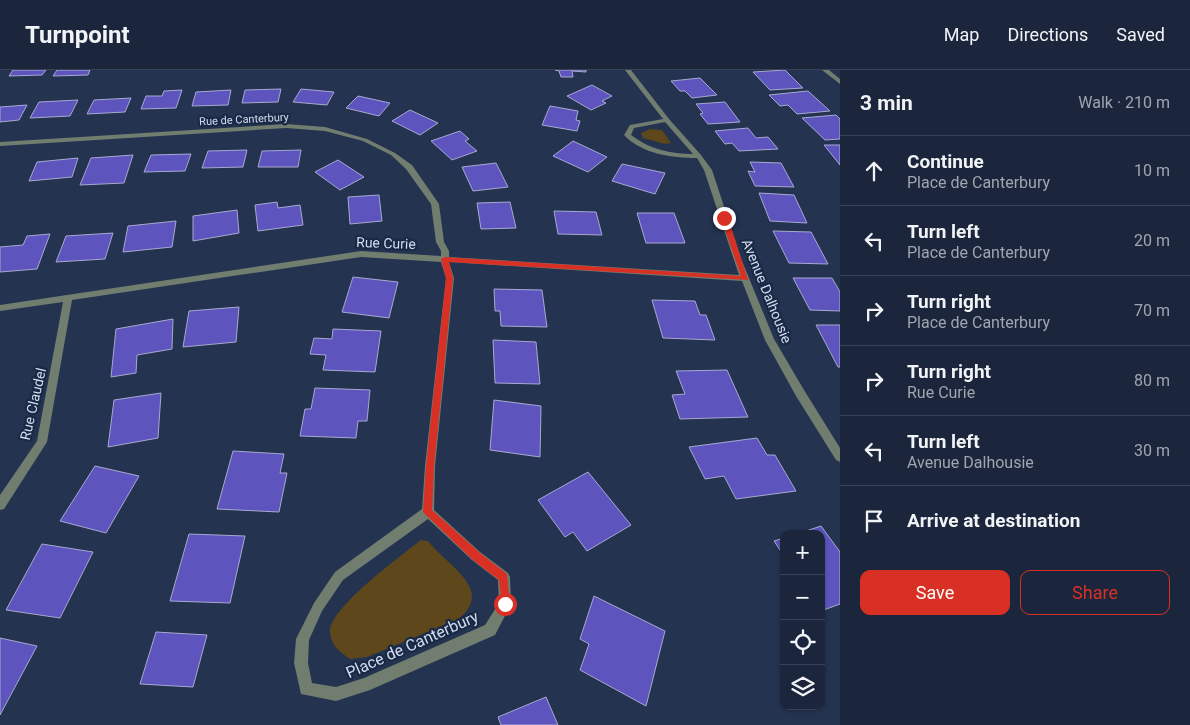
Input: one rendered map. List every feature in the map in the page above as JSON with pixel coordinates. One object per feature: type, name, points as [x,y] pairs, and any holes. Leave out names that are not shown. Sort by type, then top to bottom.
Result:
[{"type":"street","name":"Avenue Dalhousie","points":[[628,70],[667,120],[699,156],[708,170],[745,278],[770,340],[840,457]]},
{"type":"street","points":[[825,70],[840,82]]},
{"type":"street","points":[[667,120],[632,126],[626,135],[635,143],[648,148],[683,157],[699,156]]},
{"type":"street","name":"Rue de Canterbury","points":[[0,144],[286,126],[324,129],[364,140],[393,154],[409,167],[435,204],[440,242],[445,251],[445,259]]},
{"type":"street","name":"Rue Curie","points":[[0,308],[361,254],[745,278]]},
{"type":"street","points":[[428,512],[430,466],[450,278],[445,259]]},
{"type":"street","name":"Rue Claudel","points":[[0,505],[42,442],[68,299]]},
{"type":"street","name":"Place de Canterbury","points":[[428,512],[476,556],[504,577],[505,604],[490,630],[365,685],[336,694],[306,689],[301,663],[303,640],[318,607],[338,576],[428,512]]},
{"type":"shaded area","points":[[650,129],[662,130],[671,143],[665,144],[643,138],[641,133]]},
{"type":"shaded area","points":[[421,540],[428,541],[464,578],[470,588],[472,598],[468,609],[457,620],[367,657],[350,659],[332,641],[330,632],[333,622],[341,610],[368,583]]},
{"type":"building","points":[[13,70],[46,70],[42,75],[9,76]]},
{"type":"building","points":[[57,70],[90,70],[88,75],[53,76]]},
{"type":"building","points":[[555,70],[586,70],[586,72],[572,71],[573,77],[561,77],[559,71]]},
{"type":"building","points":[[785,70],[803,88],[770,90],[753,72]]},
{"type":"building","points":[[700,78],[717,95],[692,98],[685,91],[680,91],[671,81]]},
{"type":"building","points":[[592,85],[612,96],[602,101],[606,103],[591,110],[567,96]]},
{"type":"building","points":[[281,89],[278,102],[242,103],[245,90]]},
{"type":"building","points":[[301,89],[334,92],[327,105],[293,102]]},
{"type":"building","points":[[182,90],[176,108],[141,109],[146,96],[162,96],[164,91]]},
{"type":"building","points":[[231,90],[228,105],[192,106],[196,92]]},
{"type":"building","points":[[808,91],[830,111],[797,114],[788,105],[780,106],[769,95]]},
{"type":"building","points":[[358,96],[390,103],[379,116],[346,108]]},
{"type":"building","points":[[131,98],[125,112],[87,114],[94,100]]},
{"type":"building","points":[[78,100],[70,116],[30,118],[39,102]]},
{"type":"building","points":[[725,102],[740,122],[708,124],[700,114],[703,113],[696,104]]},
{"type":"building","points":[[27,105],[19,120],[0,122],[0,107]]},
{"type":"building","points":[[550,106],[578,111],[576,120],[580,121],[577,131],[542,125]]},
{"type":"building","points":[[410,110],[438,123],[420,135],[392,121]]},
{"type":"building","points":[[836,115],[840,119],[840,139],[825,140],[802,118]]},
{"type":"building","points":[[748,128],[756,138],[768,137],[778,149],[739,151],[732,143],[725,144],[715,131]]},
{"type":"building","points":[[460,131],[469,139],[465,141],[477,151],[452,160],[431,141]]},
{"type":"building","points":[[573,141],[607,157],[588,172],[553,156]]},
{"type":"building","points":[[824,145],[840,145],[840,165]]},
{"type":"building","points":[[247,150],[243,167],[202,168],[208,151]]},
{"type":"building","points":[[301,150],[298,167],[258,167],[262,151]]},
{"type":"building","points":[[191,154],[185,171],[144,172],[151,155]]},
{"type":"building","points":[[133,155],[124,183],[80,185],[91,158]]},
{"type":"building","points":[[78,158],[72,177],[29,181],[37,162]]},
{"type":"building","points":[[338,160],[364,177],[340,190],[315,172]]},
{"type":"building","points":[[750,162],[781,163],[794,187],[755,186],[748,171],[755,172]]},
{"type":"building","points":[[496,163],[508,187],[473,191],[462,167]]},
{"type":"building","points":[[622,164],[665,173],[655,194],[612,181]]},
{"type":"building","points":[[759,193],[794,195],[807,223],[770,221]]},
{"type":"building","points":[[379,195],[382,221],[350,224],[348,197]]},
{"type":"building","points":[[277,202],[278,208],[300,205],[303,225],[258,231],[255,205]]},
{"type":"building","points":[[510,202],[516,228],[481,229],[477,203]]},
{"type":"building","points":[[237,210],[239,233],[193,241],[193,216]]},
{"type":"building","points":[[554,211],[596,212],[602,235],[558,234]]},
{"type":"building","points":[[637,213],[674,213],[685,243],[646,243]]},
{"type":"building","points":[[176,221],[172,247],[123,252],[128,226]]},
{"type":"building","points":[[773,231],[811,232],[828,264],[789,263]]},
{"type":"building","points":[[113,233],[105,259],[56,262],[66,236]]},
{"type":"building","points":[[50,234],[37,269],[0,272],[0,247],[23,245],[27,236]]},
{"type":"building","points":[[353,277],[398,282],[389,318],[342,312]]},
{"type":"building","points":[[793,278],[832,278],[840,292],[840,311],[810,310]]},
{"type":"building","points":[[494,289],[542,290],[547,327],[501,326],[500,311],[495,311]]},
{"type":"building","points":[[652,300],[695,301],[700,315],[706,315],[715,340],[663,338]]},
{"type":"building","points":[[239,307],[236,342],[183,347],[189,311]]},
{"type":"building","points":[[173,319],[172,349],[137,355],[136,373],[111,377],[116,329]]},
{"type":"building","points":[[816,325],[840,325],[840,367],[838,367]]},
{"type":"building","points":[[333,329],[381,331],[375,372],[323,370],[326,355],[310,354],[314,338],[332,339]]},
{"type":"building","points":[[493,340],[536,342],[540,384],[495,383]]},
{"type":"building","points":[[727,370],[748,417],[680,419],[672,395],[685,394],[676,371]]},
{"type":"building","points":[[315,388],[370,390],[367,421],[358,421],[356,438],[300,436],[305,409],[311,409]]},
{"type":"building","points":[[161,393],[158,438],[108,447],[114,400]]},
{"type":"building","points":[[494,400],[541,406],[540,457],[490,450]]},
{"type":"building","points":[[757,438],[767,455],[775,455],[796,491],[736,499],[724,476],[705,479],[689,447]]},
{"type":"building","points":[[233,451],[284,454],[280,473],[287,473],[279,512],[217,509]]},
{"type":"building","points":[[95,466],[139,476],[106,533],[60,521]]},
{"type":"building","points":[[588,472],[631,525],[587,551],[573,532],[565,537],[538,500]]},
{"type":"building","points":[[821,526],[824,530],[809,530]]},
{"type":"building","points":[[825,531],[840,552],[840,604],[825,610]]},
{"type":"building","points":[[189,534],[245,536],[230,603],[170,601]]},
{"type":"building","points":[[780,539],[780,550],[774,541]]},
{"type":"building","points":[[42,544],[93,552],[60,618],[6,610]]},
{"type":"building","points":[[594,596],[665,631],[646,706],[580,670],[589,644],[580,639]]},
{"type":"building","points":[[156,632],[207,635],[193,687],[140,684]]},
{"type":"building","points":[[0,638],[37,646],[0,715]]},
{"type":"building","points":[[546,697],[558,725],[501,725],[498,717]]},
{"type":"route","points":[[505,604],[504,577],[476,556],[428,512],[430,466],[450,278],[445,266],[445,259],[745,278],[724,218]]}]
